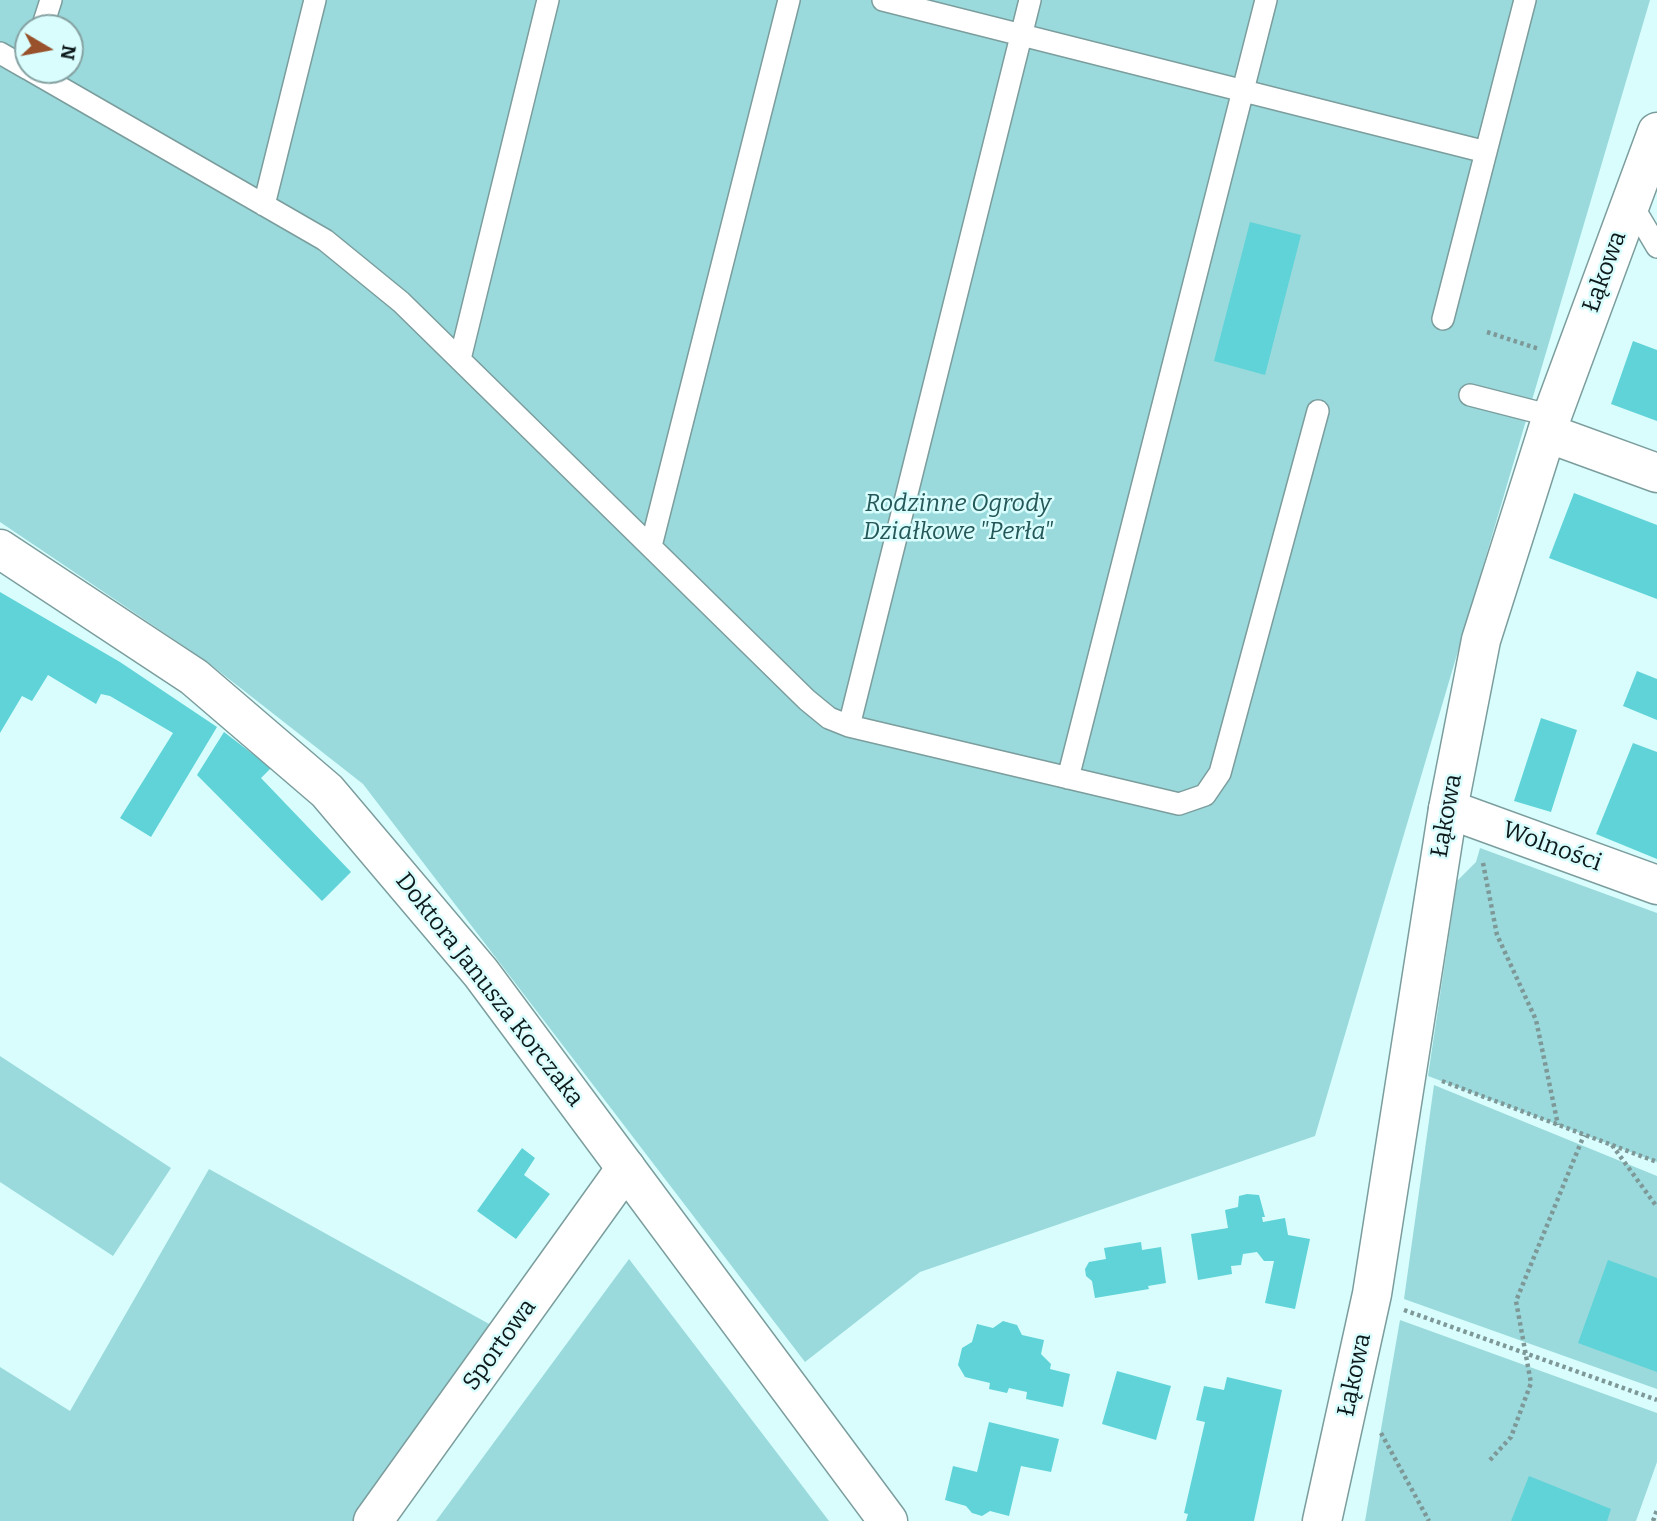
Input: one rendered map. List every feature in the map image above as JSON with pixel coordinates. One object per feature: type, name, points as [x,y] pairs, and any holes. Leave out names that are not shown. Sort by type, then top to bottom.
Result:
[{"type":"street","name":"Łąkowa","points":[[1322,1521],[1372,1294],[1448,809],[1481,640],[1549,425],[1642,190],[1657,132]]},
{"type":"street","points":[[1549,425],[1657,473]]},
{"type":"street","name":"Doktora Janusza Korczaka","points":[[0,549],[194,677],[327,791],[481,973],[888,1521]]},
{"type":"street","name":"Wolności","points":[[1448,809],[1657,885]]},
{"type":"street","name":"Sportowa","points":[[373,1521],[626,1168]]},
{"type":"lane","points":[[264,205],[315,0]]},
{"type":"lane","points":[[460,359],[548,0]]},
{"type":"lane","points":[[651,546],[789,0]]},
{"type":"lane","points":[[883,0],[1486,152]]},
{"type":"lane","points":[[849,726],[1030,0]]},
{"type":"lane","points":[[1068,778],[1266,0]]},
{"type":"lane","points":[[1443,319],[1525,0]]},
{"type":"lane","points":[[54,84],[325,240],[401,302],[807,700],[829,718],[849,726],[1179,804],[1205,795],[1220,773],[1318,411]]},
{"type":"lane","points":[[1642,190],[1657,247]]},
{"type":"lane","points":[[1469,395],[1549,425]]},
{"type":"path","points":[[1482,860],[1497,935],[1536,1020],[1558,1125]]},
{"type":"path","points":[[1428,1076],[1657,1162]]},
{"type":"path","points":[[1490,1460],[1511,1437],[1531,1383],[1516,1301],[1584,1135]]},
{"type":"path","points":[[1612,1145],[1657,1207]]},
{"type":"path","points":[[1395,1307],[1657,1400]]},
{"type":"path","points":[[1376,1426],[1395,1455],[1429,1521]]},
{"type":"path","points":[[1653,1521],[1657,1510]]},
{"type":"green space","name":"Rodzinne Ogrody Działkowe \"Perła\"","points":[[0,0],[1650,0],[1315,1136],[920,1272],[805,1362],[363,784],[206,661],[0,522]]},
{"type":"green space","points":[[1480,848],[1657,913],[1657,1162],[1428,1076],[1457,881],[1476,862]]},
{"type":"green space","points":[[0,1056],[171,1168],[113,1256],[0,1182]]},
{"type":"green space","points":[[1434,1085],[1657,1176],[1657,1389],[1404,1299]]},
{"type":"green space","points":[[209,1169],[491,1325],[354,1521],[0,1521],[0,1367],[70,1411]]},
{"type":"green space","points":[[629,1259],[829,1521],[436,1521]]},
{"type":"green space","points":[[1400,1320],[1657,1413],[1657,1462],[1636,1521],[1365,1521]]},
{"type":"building","points":[[1250,222],[1301,235],[1265,375],[1214,361]]},
{"type":"building","points":[[1633,341],[1657,350],[1657,421],[1611,404]]},
{"type":"building","points":[[1574,493],[1657,525],[1657,599],[1549,558]]},
{"type":"building","points":[[0,592],[120,662],[217,727],[151,837],[120,818],[173,733],[110,696],[101,694],[96,704],[48,675],[32,701],[22,696],[0,733]]},
{"type":"building","points":[[1637,671],[1657,679],[1657,720],[1623,706]]},
{"type":"building","points":[[1541,718],[1577,730],[1551,812],[1514,801]]},
{"type":"building","points":[[224,732],[271,768],[261,778],[351,872],[322,901],[197,775]]},
{"type":"building","points":[[1633,743],[1657,752],[1657,859],[1596,834]]},
{"type":"building","points":[[522,1148],[535,1158],[524,1175],[550,1194],[516,1239],[477,1211]]},
{"type":"building","points":[[1259,1195],[1265,1217],[1262,1217],[1263,1222],[1285,1218],[1288,1235],[1310,1239],[1295,1309],[1265,1303],[1274,1261],[1264,1261],[1257,1252],[1243,1254],[1241,1265],[1231,1266],[1232,1274],[1198,1280],[1191,1234],[1228,1228],[1225,1210],[1238,1207],[1239,1196]]},
{"type":"building","points":[[1141,1242],[1142,1250],[1161,1247],[1166,1283],[1148,1286],[1149,1289],[1095,1298],[1092,1281],[1086,1276],[1085,1269],[1089,1262],[1106,1259],[1104,1248]]},
{"type":"building","points":[[1608,1260],[1657,1278],[1657,1372],[1578,1343]]},
{"type":"building","points":[[1003,1321],[1017,1325],[1022,1335],[1044,1340],[1041,1354],[1051,1364],[1050,1369],[1070,1374],[1063,1407],[1026,1399],[1027,1392],[1009,1388],[1007,1393],[989,1389],[990,1383],[965,1377],[958,1365],[962,1348],[972,1342],[977,1324],[993,1328]]},
{"type":"building","points":[[1117,1371],[1171,1386],[1156,1440],[1102,1424]]},
{"type":"building","points":[[1227,1377],[1282,1390],[1254,1521],[1186,1521],[1188,1514],[1184,1513],[1205,1422],[1196,1420],[1204,1386],[1224,1390]]},
{"type":"building","points":[[989,1422],[1059,1439],[1051,1472],[1021,1466],[1009,1516],[990,1511],[982,1516],[972,1513],[966,1506],[945,1500],[953,1466],[977,1472]]},
{"type":"building","points":[[1529,1476],[1611,1509],[1607,1521],[1511,1521]]}]
